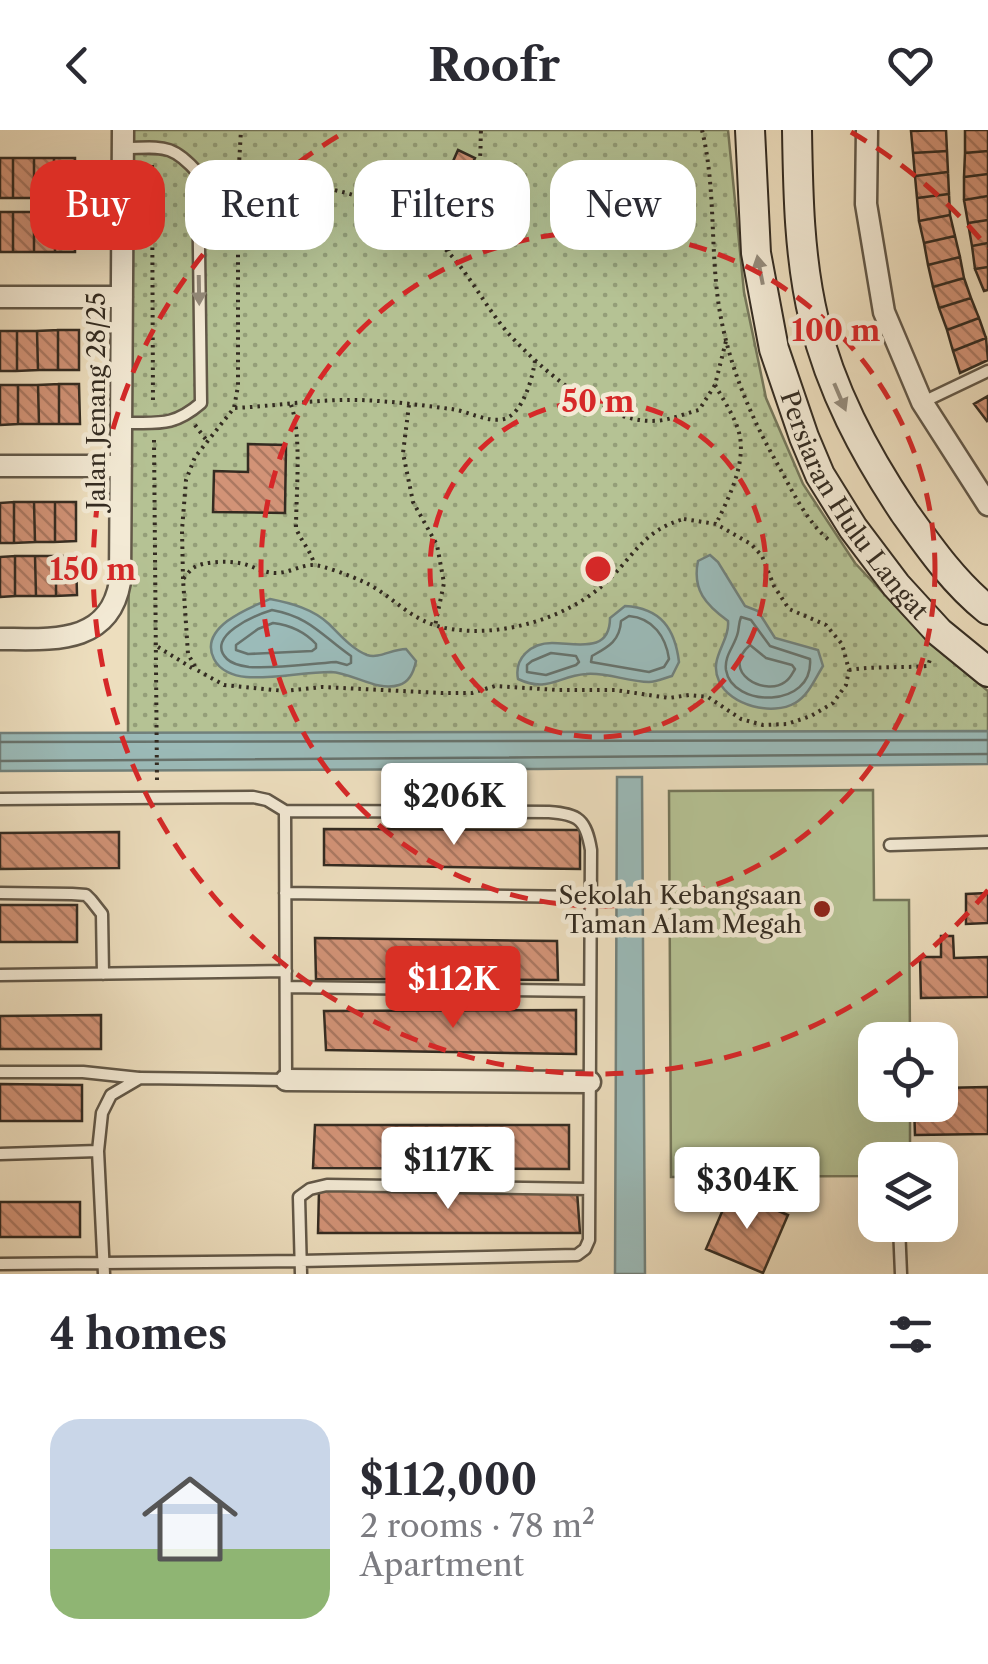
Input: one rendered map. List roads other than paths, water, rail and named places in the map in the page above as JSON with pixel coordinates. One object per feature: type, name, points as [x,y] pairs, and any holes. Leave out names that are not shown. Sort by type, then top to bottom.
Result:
[{"type":"main road","name":"Persiaran Hulu Langat","points":[[798,130],[801,235],[813,316],[840,400],[864,450],[931,550],[971,597],[988,610]]},
{"type":"main road","name":"Persiaran Hulu Langat","points":[[748,137],[756,253],[774,349],[820,475],[896,585],[940,632],[988,672]]},
{"type":"street","points":[[867,130],[866,204],[884,312],[922,402],[988,505]]},
{"type":"street","name":"Jalan Jenang 28/25","points":[[0,639],[65,638],[82,633],[99,623],[117,598],[123,139]]},
{"type":"street","points":[[0,297],[122,297]]},
{"type":"street","points":[[0,466],[120,466]]},
{"type":"street","points":[[286,1080],[590,1082]]},
{"type":"lane","points":[[120,422],[172,422],[201,403],[198,173],[169,148],[123,139]]},
{"type":"lane","points":[[922,402],[988,371]]},
{"type":"lane","points":[[0,798],[253,797],[285,811],[568,813],[588,830],[591,850],[589,1240],[577,1255],[104,1268],[0,1264]]},
{"type":"lane","points":[[0,1072],[286,1080],[285,811]]},
{"type":"lane","points":[[890,845],[988,842]]},
{"type":"lane","points":[[0,893],[86,896],[102,914],[103,974]]},
{"type":"lane","points":[[285,893],[590,897]]},
{"type":"lane","points":[[0,975],[286,971]]},
{"type":"lane","points":[[286,988],[590,991]]},
{"type":"lane","points":[[104,1268],[98,1151],[102,1113],[111,1095],[140,1078]]},
{"type":"lane","points":[[0,1154],[98,1151]]},
{"type":"lane","points":[[301,1274],[299,1196],[310,1189],[327,1185],[589,1190]]},
{"type":"lane","points":[[900,1242],[901,1274]]},
{"type":"water","points":[[710,555],[745,606],[758,611],[775,638],[818,650],[823,666],[795,703],[775,709],[753,706],[732,697],[719,681],[716,665],[728,621],[707,603],[697,580],[698,561]]},
{"type":"water","points":[[270,599],[316,614],[367,655],[406,649],[416,661],[411,676],[403,684],[391,686],[331,672],[257,677],[224,670],[214,659],[213,638],[228,621]]},
{"type":"water","points":[[625,606],[648,611],[670,630],[679,662],[672,676],[649,682],[602,674],[576,675],[545,684],[518,679],[521,658],[531,649],[552,643],[598,642],[608,629],[610,618]]},
{"type":"water","points":[[988,731],[988,764],[0,771],[0,733]]},
{"type":"water","points":[[617,777],[642,777],[645,1274],[615,1274]]},
{"type":"place","name":"Sekolah Kebangsaan Taman Alam Megah","points":[[822,909]]}]
